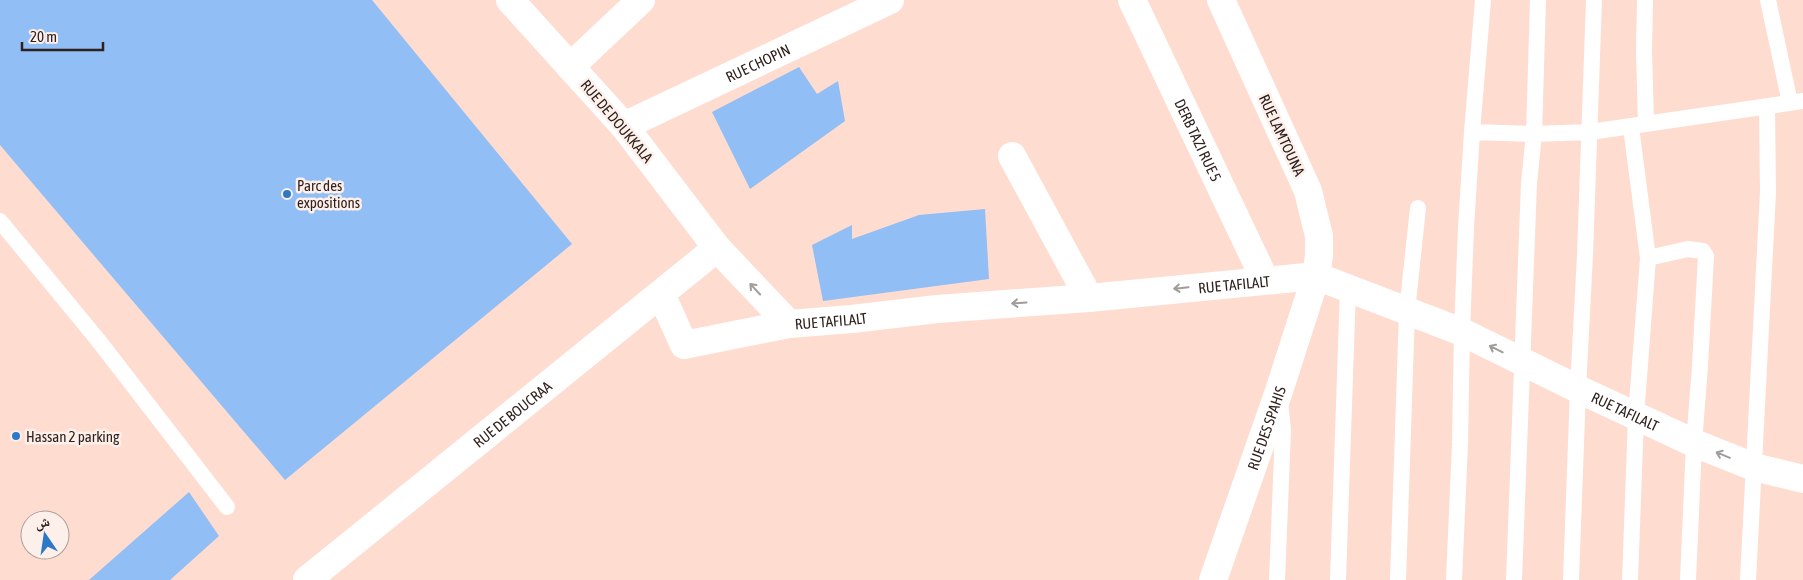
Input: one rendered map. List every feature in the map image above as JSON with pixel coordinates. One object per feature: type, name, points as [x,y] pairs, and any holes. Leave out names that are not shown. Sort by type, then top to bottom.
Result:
[{"type":"street","name":"RUE DE DOUKKALA","points":[[510,0],[624,126],[717,248],[788,324]]},
{"type":"street","points":[[570,67],[641,0]]},
{"type":"street","name":"RUE CHOPIN","points":[[624,126],[890,0]]},
{"type":"street","name":"DERB TAZI RUE 5","points":[[1132,0],[1265,280]]},
{"type":"street","name":"RUE LAMTOUNA","points":[[1221,0],[1308,191],[1319,236],[1316,276]]},
{"type":"street","points":[[1012,156],[1089,298]]},
{"type":"street","name":"RUE DE BOUCRAA","points":[[307,580],[717,248]]},
{"type":"street","name":"RUE TAFILALT","points":[[661,294],[684,345],[788,324],[852,320],[937,309],[1089,298],[1316,276],[1462,332],[1523,363],[1694,443],[1754,467],[1803,479]]},
{"type":"street","name":"RUE DES SPAHIS","points":[[1213,580],[1279,391],[1316,276]]},
{"type":"lane","points":[[1454,580],[1460,444],[1462,332],[1472,132],[1483,0]]},
{"type":"lane","points":[[1514,580],[1529,183],[1534,134],[1538,0]]},
{"type":"lane","points":[[1571,580],[1578,389],[1586,255],[1594,0]]},
{"type":"lane","points":[[1630,580],[1636,417],[1648,258],[1639,125],[1645,0]]},
{"type":"lane","points":[[1472,132],[1534,134],[1590,132],[1797,102],[1768,0]]},
{"type":"lane","points":[[1748,580],[1768,192],[1767,107]]},
{"type":"lane","points":[[1398,580],[1407,311],[1418,208]]},
{"type":"lane","points":[[0,221],[98,340],[227,506]]},
{"type":"lane","points":[[1648,258],[1688,249],[1703,251],[1706,256],[1694,443],[1688,580]]},
{"type":"lane","points":[[1338,580],[1348,288]]},
{"type":"lane","points":[[1277,580],[1283,430],[1279,391]]},
{"type":"building","name":"Parc des expositions","points":[[0,0],[372,0],[572,244],[285,480],[0,145]]},
{"type":"building","points":[[799,67],[817,94],[838,81],[845,121],[750,189],[712,112]]},
{"type":"building","points":[[985,209],[989,279],[823,301],[812,245],[852,225],[852,239],[919,215]]},
{"type":"building","points":[[189,492],[219,536],[170,580],[89,580]]},
{"type":"place","name":"Parc des expositions","points":[[287,194]]},
{"type":"place","name":"Hassan 2 parking","points":[[16,436]]}]
